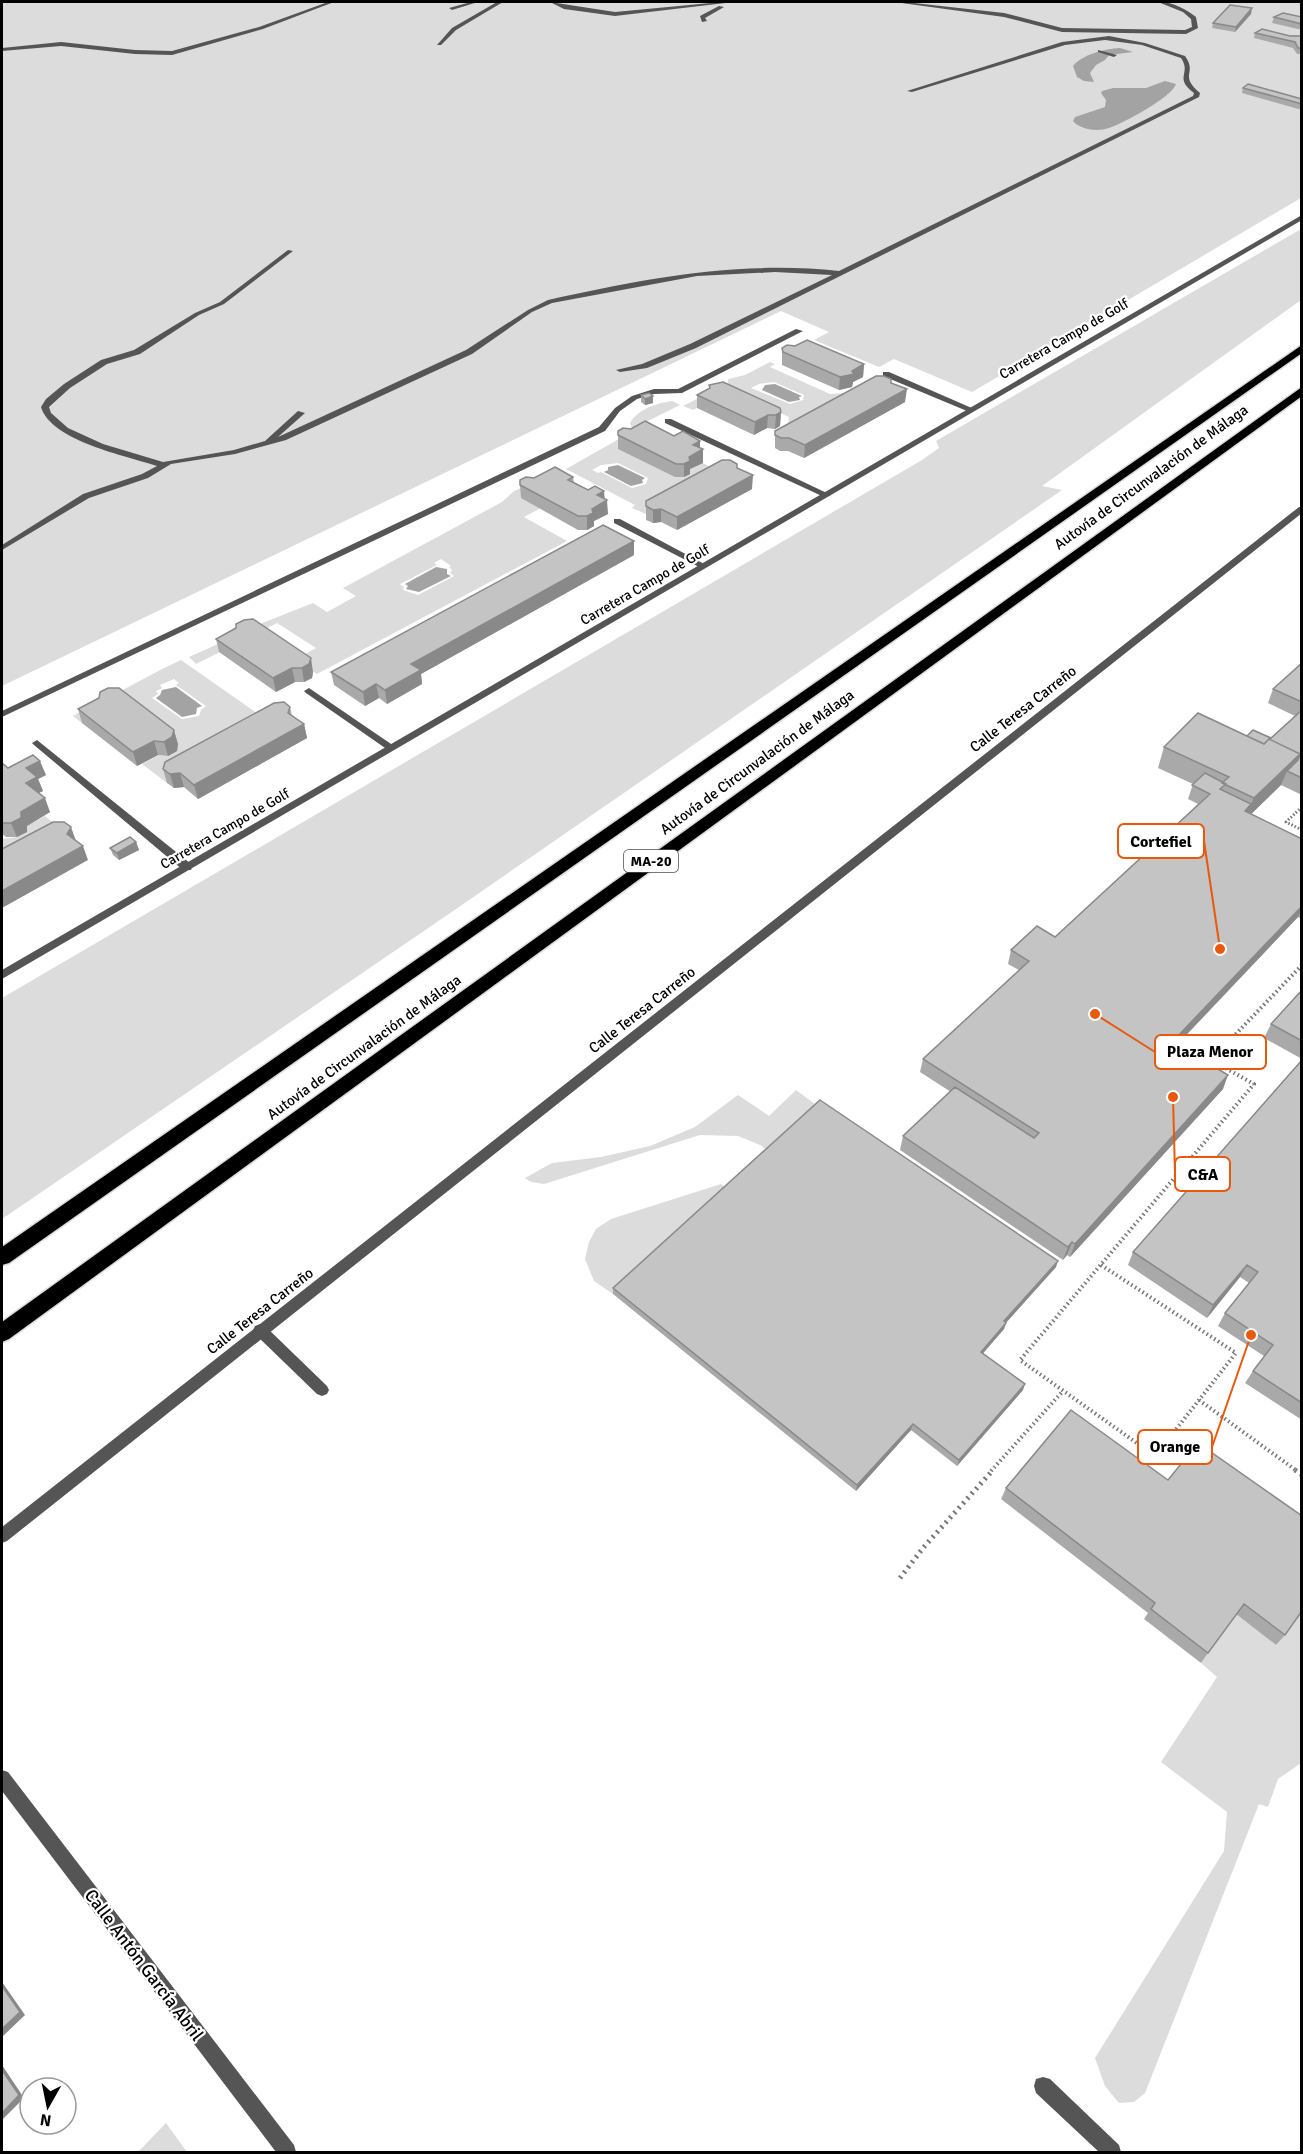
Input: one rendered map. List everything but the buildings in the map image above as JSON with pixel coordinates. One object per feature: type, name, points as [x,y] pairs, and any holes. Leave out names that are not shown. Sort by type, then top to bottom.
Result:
[{"type":"highway","name":"Autovía de Circunvalación de Málaga","points":[[2,1257],[1302,348]]},
{"type":"highway","name":"Autovía de Circunvalación de Málaga","points":[[2,1333],[1302,390]]},
{"type":"street","points":[[2,50],[61,45],[135,52],[172,52],[252,31],[332,2]]},
{"type":"street","points":[[452,8],[475,2]]},
{"type":"street","points":[[439,44],[454,29],[500,2]]},
{"type":"street","points":[[553,2],[574,9],[615,14],[733,2]]},
{"type":"street","points":[[704,21],[702,17],[708,12],[733,2]]},
{"type":"street","points":[[897,2],[924,10],[996,14]]},
{"type":"street","points":[[897,2],[996,14],[1062,30],[1186,32],[1195,28],[1194,18],[1185,11],[1161,2]]},
{"type":"street","points":[[914,11],[924,10]]},
{"type":"street","points":[[620,370],[644,366],[665,358],[1196,97],[1197,93],[1188,86],[1185,79],[1188,69],[1187,62],[1176,53],[1143,44],[1062,34],[1050,27]]},
{"type":"street","points":[[910,91],[1064,43],[1108,39],[1134,32]]},
{"type":"street","points":[[1100,51],[1114,55]]},
{"type":"street","name":"Carretera Campo de Golf","points":[[2,975],[1302,217]]},
{"type":"street","points":[[164,465],[100,446],[65,430],[47,414],[45,407],[49,400],[104,362],[137,352],[197,314],[229,298],[290,251]]},
{"type":"street","points":[[2,548],[86,496],[146,476],[164,465],[284,438],[469,351],[530,311],[550,301],[697,274],[775,270],[837,273]]},
{"type":"street","points":[[2,714],[602,429],[613,412],[630,398],[661,390],[679,391],[799,331]]},
{"type":"street","points":[[886,374],[970,409]]},
{"type":"street","points":[[265,443],[300,413]]},
{"type":"street","points":[[668,421],[827,495]]},
{"type":"street","name":"Calle Teresa Carreño","points":[[2,1536],[1302,509]]},
{"type":"street","points":[[617,521],[704,566]]},
{"type":"street","points":[[309,691],[391,748]]},
{"type":"street","points":[[36,743],[187,867]]},
{"type":"street","points":[[260,1330],[322,1390]]},
{"type":"street","name":"Calle Antón García Abril","points":[[2,1778],[287,2152]]},
{"type":"street","points":[[1043,2086],[1112,2152]]},
{"type":"path","points":[[1302,807],[1286,822],[1302,830]]},
{"type":"path","points":[[1101,1265],[1236,1353],[1155,1456],[1020,1360],[1254,1084],[1211,1060],[1302,965]]},
{"type":"path","points":[[900,1578],[923,1548],[1063,1391]]},
{"type":"path","points":[[1199,1400],[1302,1475]]},
{"type":"shaded area","points":[[2,2],[1301,2],[1301,198],[972,392],[894,359],[879,367],[814,340],[829,332],[781,311],[2,686]]},
{"type":"shaded area","points":[[1120,48],[1133,52],[1109,55],[1096,65],[1090,73],[1094,82],[1084,81],[1077,77],[1073,66],[1082,58],[1101,51]]},
{"type":"shaded area","points":[[1165,81],[1176,84],[1166,96],[1116,125],[1095,130],[1080,126],[1073,121],[1075,117],[1105,107],[1106,100],[1102,91],[1113,88],[1146,88]]},
{"type":"shaded area","points":[[1301,229],[1301,300],[1042,486],[1062,490],[459,907],[2,1219],[2,998],[922,460],[939,448],[936,441]]},
{"type":"shaded area","points":[[770,362],[775,364],[770,367],[830,394],[846,393],[788,425],[789,417],[731,391],[693,410],[683,406],[728,383],[728,379],[745,375]],"holes":[[[774,382],[804,395],[803,400],[790,404],[751,388],[759,384]]]},
{"type":"shaded area","points":[[775,384],[802,396],[799,397],[800,400],[789,402],[762,390],[765,385]]},
{"type":"shaded area","points":[[672,401],[680,405],[640,425],[688,470],[703,463],[722,474],[646,514],[632,508],[635,505],[566,469],[633,431],[630,423],[643,410]],"holes":[[[618,463],[648,478],[646,484],[632,488],[601,472],[592,470],[601,465]]]},
{"type":"shaded area","points":[[618,465],[645,478],[642,480],[643,483],[631,486],[604,472],[608,470],[608,467]]},
{"type":"shaded area","points":[[560,471],[539,509],[524,517],[567,541],[317,674],[295,660],[316,648],[277,623],[196,664],[189,657],[227,640],[245,626],[260,624],[313,603],[327,612],[356,596],[343,588],[502,502],[514,491]],"holes":[[[441,559],[451,566],[449,567],[452,570],[450,573],[454,576],[418,595],[403,590],[404,587],[400,584],[437,565],[434,563]]]},
{"type":"shaded area","points":[[436,567],[447,569],[447,574],[451,576],[419,592],[406,589],[408,586],[405,584]]},
{"type":"shaded area","points":[[181,660],[258,714],[169,775],[167,783],[142,764],[159,755],[168,756],[82,723],[73,716]],"holes":[[[174,679],[179,683],[176,685],[206,706],[201,710],[199,716],[182,719],[152,698],[158,694],[156,691],[162,688],[160,685]]]},
{"type":"shaded area","points":[[176,687],[202,706],[197,708],[196,714],[182,717],[156,698],[162,690]]},
{"type":"shaded area","points":[[45,816],[55,824],[2,853],[2,839],[17,837],[26,832],[27,826]]},
{"type":"shaded area","points":[[796,1090],[819,1107],[769,1152],[760,1145],[738,1136],[700,1135],[544,1184],[531,1182],[525,1178],[552,1163],[601,1157],[650,1146],[695,1127],[738,1095],[769,1116]]},
{"type":"shaded area","points":[[721,1184],[728,1189],[613,1294],[594,1281],[585,1259],[589,1242],[596,1229],[611,1219]]},
{"type":"shaded area","points":[[1301,1608],[1301,1763],[1278,1779],[1268,1807],[1259,1804],[1145,2093],[1134,2102],[1119,2103],[1105,2086],[1095,2058],[1224,1851],[1227,1812],[1161,1762],[1217,1677],[1201,1663],[1236,1614],[1276,1645]]},
{"type":"shaded area","points":[[166,2123],[187,2152],[138,2152]]},
{"type":"place","name":"Cortefiel","points":[[1220,949]]},
{"type":"place","name":"Plaza Menor","points":[[1095,1014]]},
{"type":"place","name":"C&A","points":[[1173,1097]]},
{"type":"place","name":"Orange","points":[[1251,1335]]}]
